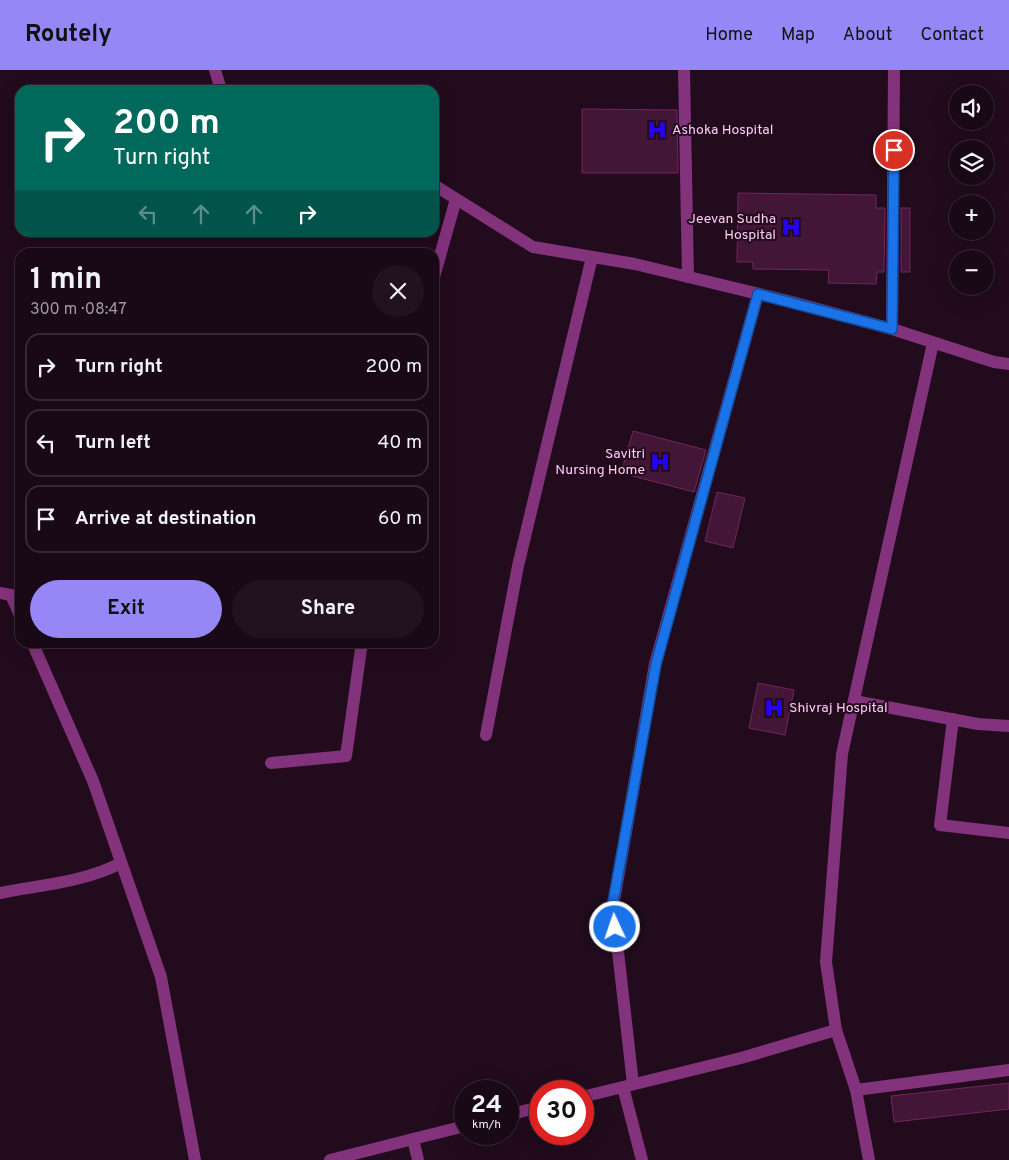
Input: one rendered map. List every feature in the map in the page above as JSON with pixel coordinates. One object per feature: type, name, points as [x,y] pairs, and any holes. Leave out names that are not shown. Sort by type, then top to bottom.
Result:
[{"type":"street","points":[[216,70],[220,85]]},
{"type":"street","points":[[684,70],[688,277]]},
{"type":"street","points":[[892,329],[894,70]]},
{"type":"street","points":[[439,189],[533,247],[635,264],[758,294],[892,329],[994,362],[1009,364]]},
{"type":"street","points":[[439,258],[456,199]]},
{"type":"street","points":[[486,735],[518,566],[592,257]]},
{"type":"street","points":[[642,1160],[628,1085],[612,908],[656,664],[758,294]]},
{"type":"street","points":[[869,1160],[856,1090],[836,1030],[826,962],[842,754],[933,343]]},
{"type":"street","points":[[0,593],[12,595],[15,602]]},
{"type":"street","points":[[35,648],[93,781],[161,977],[195,1160]]},
{"type":"street","points":[[271,763],[346,756],[361,648]]},
{"type":"street","points":[[854,701],[978,724],[1009,726]]},
{"type":"street","points":[[953,719],[940,826],[1009,833]]},
{"type":"street","points":[[0,893],[83,877],[107,870],[121,863]]},
{"type":"street","points":[[594,1094],[741,1058],[836,1030]]},
{"type":"street","points":[[856,1090],[1009,1070]]},
{"type":"street","points":[[330,1160],[454,1129]]},
{"type":"street","points":[[413,1139],[418,1160]]},
{"type":"building","points":[[582,109],[677,110],[678,173],[582,173]]},
{"type":"building","points":[[738,193],[876,195],[876,208],[885,208],[884,272],[877,272],[876,284],[828,283],[829,270],[753,269],[753,262],[737,262]]},
{"type":"building","points":[[901,208],[910,208],[910,272],[901,272]]},
{"type":"building","points":[[633,431],[706,450],[694,492],[621,473]]},
{"type":"building","points":[[717,492],[745,498],[733,548],[705,541]]},
{"type":"building","points":[[758,683],[794,690],[785,735],[749,728]]},
{"type":"building","points":[[1009,1083],[1009,1109],[894,1122],[891,1096]]},
{"type":"place","name":"Ashoka Hospital","points":[[657,130]]},
{"type":"place","name":"Jeevan Sudha Hospital","points":[[791,227]]},
{"type":"place","name":"Savitri Nursing Home","points":[[660,462]]},
{"type":"place","name":"Shivraj Hospital","points":[[774,708]]},
{"type":"route","points":[[615,927],[612,908],[656,664],[758,294],[892,329],[894,150]]}]
